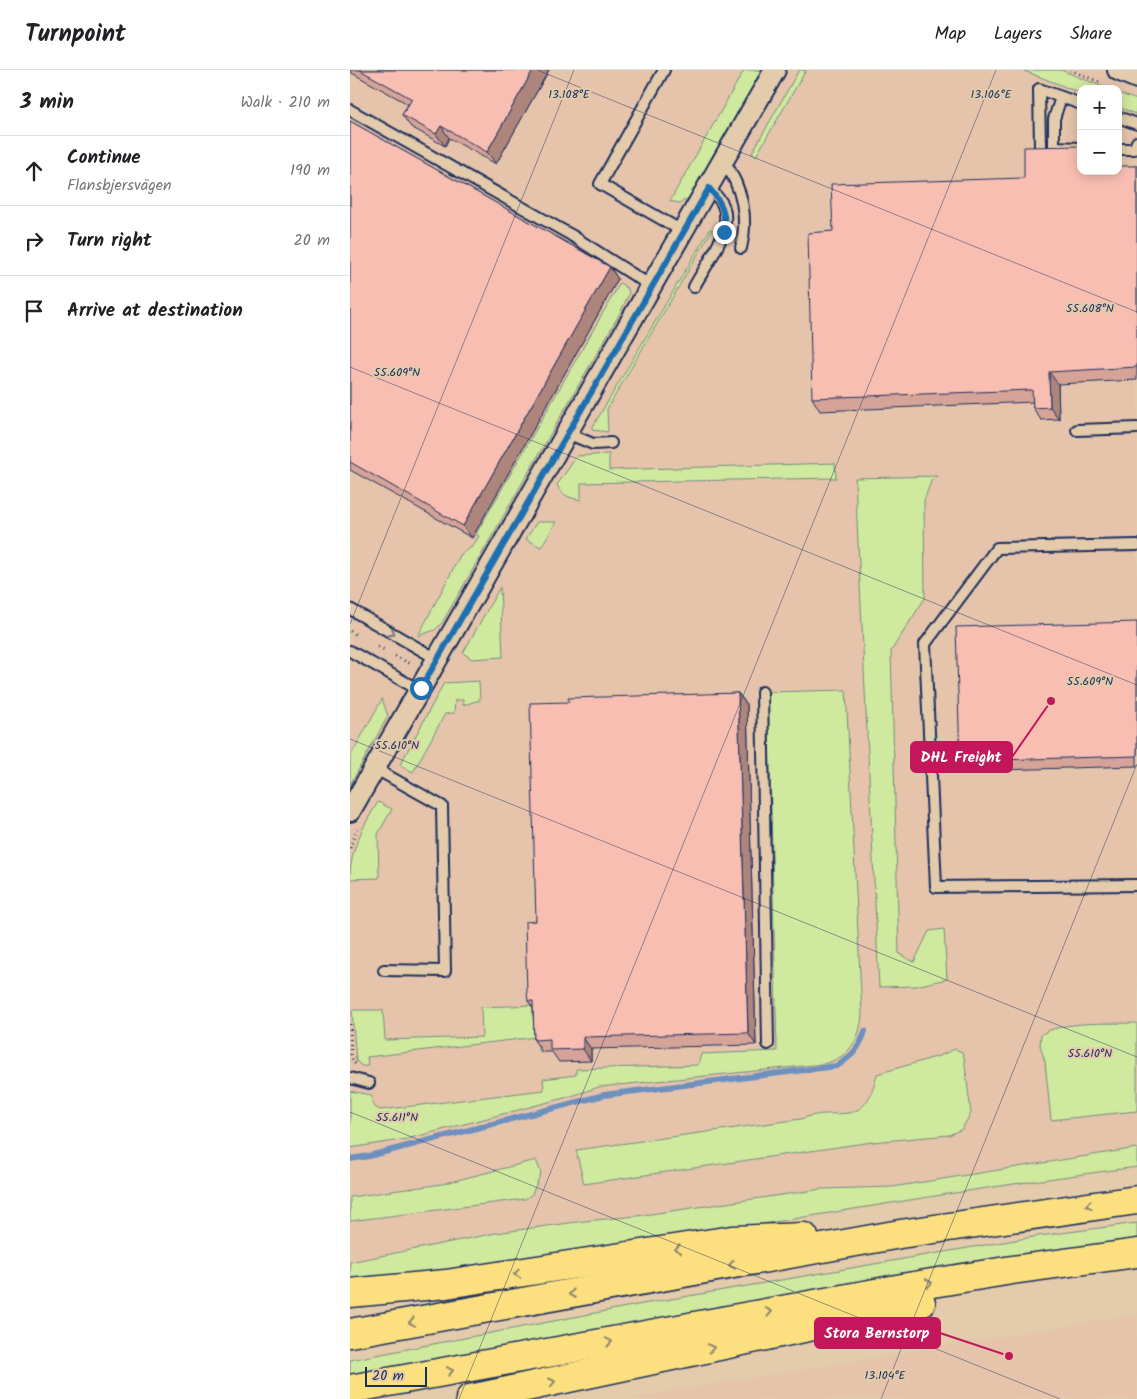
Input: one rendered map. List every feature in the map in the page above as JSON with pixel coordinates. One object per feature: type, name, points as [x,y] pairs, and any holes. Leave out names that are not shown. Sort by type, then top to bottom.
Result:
[{"type":"highway","points":[[350,1333],[900,1234],[1137,1200]]},
{"type":"highway","points":[[350,1293],[446,1284],[732,1240],[900,1234]]},
{"type":"highway","points":[[350,1389],[908,1287],[1012,1270],[1137,1253]]},
{"type":"highway","points":[[470,1399],[909,1305],[1137,1271]]},
{"type":"street","points":[[350,811],[651,286],[684,232],[775,70]]},
{"type":"street","points":[[1113,78],[1137,78]]},
{"type":"lane","points":[[664,70],[600,184],[684,232]]},
{"type":"lane","points":[[1040,147],[1039,89],[1077,103]]},
{"type":"lane","points":[[1061,97],[1054,119],[1054,147],[1077,148]]},
{"type":"lane","points":[[350,110],[571,235],[651,286]]},
{"type":"lane","points":[[1122,119],[1137,124]]},
{"type":"lane","points":[[1122,149],[1134,149],[1137,142]]},
{"type":"lane","points":[[724,160],[734,175],[742,203],[746,227],[741,248]]},
{"type":"lane","points":[[694,287],[724,232],[726,216],[721,202],[709,188]]},
{"type":"lane","points":[[1077,430],[1137,428]]},
{"type":"lane","points":[[567,433],[593,444],[611,443]]},
{"type":"lane","points":[[1137,545],[997,548],[926,644],[936,887],[1137,885]]},
{"type":"lane","points":[[350,609],[437,659]]},
{"type":"lane","points":[[350,652],[419,690]]},
{"type":"lane","points":[[762,692],[768,1044]]},
{"type":"lane","points":[[374,768],[442,806],[445,971],[384,970]]},
{"type":"lane","points":[[350,1078],[366,1082]]},
{"type":"path","points":[[1070,70],[1113,78]]},
{"type":"path","points":[[350,1024],[351,1057],[354,1064],[362,1068],[366,1082]]},
{"type":"shaded area","points":[[350,70],[1137,70],[1137,1148],[892,1187],[822,1189],[637,1216],[496,1233],[350,1262]]},
{"type":"shaded area","points":[[1137,1314],[1137,1399],[626,1399]]},
{"type":"green space","points":[[744,70],[762,70],[689,198],[679,203],[670,201]]},
{"type":"green space","points":[[799,70],[806,70],[756,156],[752,153]]},
{"type":"green space","points":[[1022,70],[1061,70],[1098,85],[1077,85],[1077,91]]},
{"type":"green space","points":[[1122,94],[1137,100],[1136,114],[1122,109]]},
{"type":"green space","points":[[710,229],[712,230],[607,409],[608,432],[593,430],[592,428]]},
{"type":"green space","points":[[620,283],[628,289],[629,294],[620,313],[442,623],[435,630],[418,636],[461,554],[472,547],[479,536],[476,534]]},
{"type":"green space","points":[[609,454],[609,470],[835,463],[836,478],[581,483],[581,500],[561,492],[557,485],[577,456]]},
{"type":"green space","points":[[938,476],[931,481],[924,501],[925,598],[891,651],[899,954],[914,962],[929,931],[944,929],[947,979],[916,986],[879,987],[855,478]]},
{"type":"green space","points":[[537,522],[556,522],[541,547],[526,539]]},
{"type":"green space","points":[[500,587],[503,657],[472,659],[463,653]]},
{"type":"green space","points":[[479,681],[480,700],[463,705],[463,700],[455,700],[454,713],[445,714],[413,772],[400,765],[444,683]]},
{"type":"green space","points":[[846,690],[862,1014],[856,1040],[846,1052],[840,1057],[823,1064],[599,1087],[568,1097],[407,1139],[350,1148],[350,1091],[371,1095],[373,1106],[380,1110],[544,1090],[543,1079],[576,1075],[576,1069],[698,1065],[701,1054],[777,1051],[768,692]]},
{"type":"green space","points":[[382,699],[388,716],[350,785],[350,757]]},
{"type":"green space","points":[[378,802],[392,809],[378,834],[379,878],[350,879],[352,858],[358,839]]},
{"type":"green space","points":[[535,1005],[541,1017],[542,1052],[539,1051],[537,1037],[367,1057],[368,1066],[362,1066],[356,1061],[352,1010],[383,1010],[385,1040],[482,1037],[481,1007]]},
{"type":"green space","points":[[1137,1023],[1137,1111],[1051,1120],[1045,1062],[1040,1045],[1041,1035],[1050,1030],[1074,1025]]},
{"type":"green space","points":[[955,1049],[962,1052],[964,1057],[971,1113],[962,1129],[949,1135],[872,1142],[584,1184],[576,1150],[801,1119],[814,1115],[848,1113],[857,1110],[865,1104],[872,1092],[877,1074],[939,1056]]},
{"type":"green space","points":[[1137,1148],[1137,1167],[940,1195],[547,1257],[449,1270],[350,1280],[350,1262],[496,1233],[637,1216],[822,1189],[892,1187]]},
{"type":"green space","points":[[536,1160],[541,1173],[532,1194],[525,1199],[350,1221],[350,1197],[442,1184]]},
{"type":"green space","points":[[1137,1223],[1137,1247],[350,1383],[350,1360],[637,1305],[1039,1236]]},
{"type":"building","points":[[360,70],[533,70],[487,152],[441,126],[436,134],[402,115],[412,99]]},
{"type":"building","points":[[350,121],[610,267],[463,526],[350,462]]},
{"type":"building","points":[[1077,146],[1077,175],[1122,175],[1122,166],[1137,166],[1137,367],[1049,372],[1050,407],[1033,408],[1032,390],[812,398],[808,233],[833,231],[831,184],[1024,178],[1024,147]]},
{"type":"building","points":[[1137,622],[1137,756],[960,761],[956,627]]},
{"type":"building","points":[[738,693],[748,1033],[583,1037],[583,1049],[550,1050],[550,1039],[534,1040],[533,1001],[528,1001],[527,993],[525,922],[536,921],[530,703],[569,702],[568,698]]},
{"type":"waterway","points":[[350,1159],[369,1156],[604,1095],[837,1066],[855,1051],[865,1031]]},
{"type":"place","name":"DHL Freight","points":[[1051,701]]},
{"type":"place","name":"Stora Bernstorp","points":[[1009,1356]]},
{"type":"route","points":[[421,688],[709,188],[721,202],[726,216],[724,232]]}]
